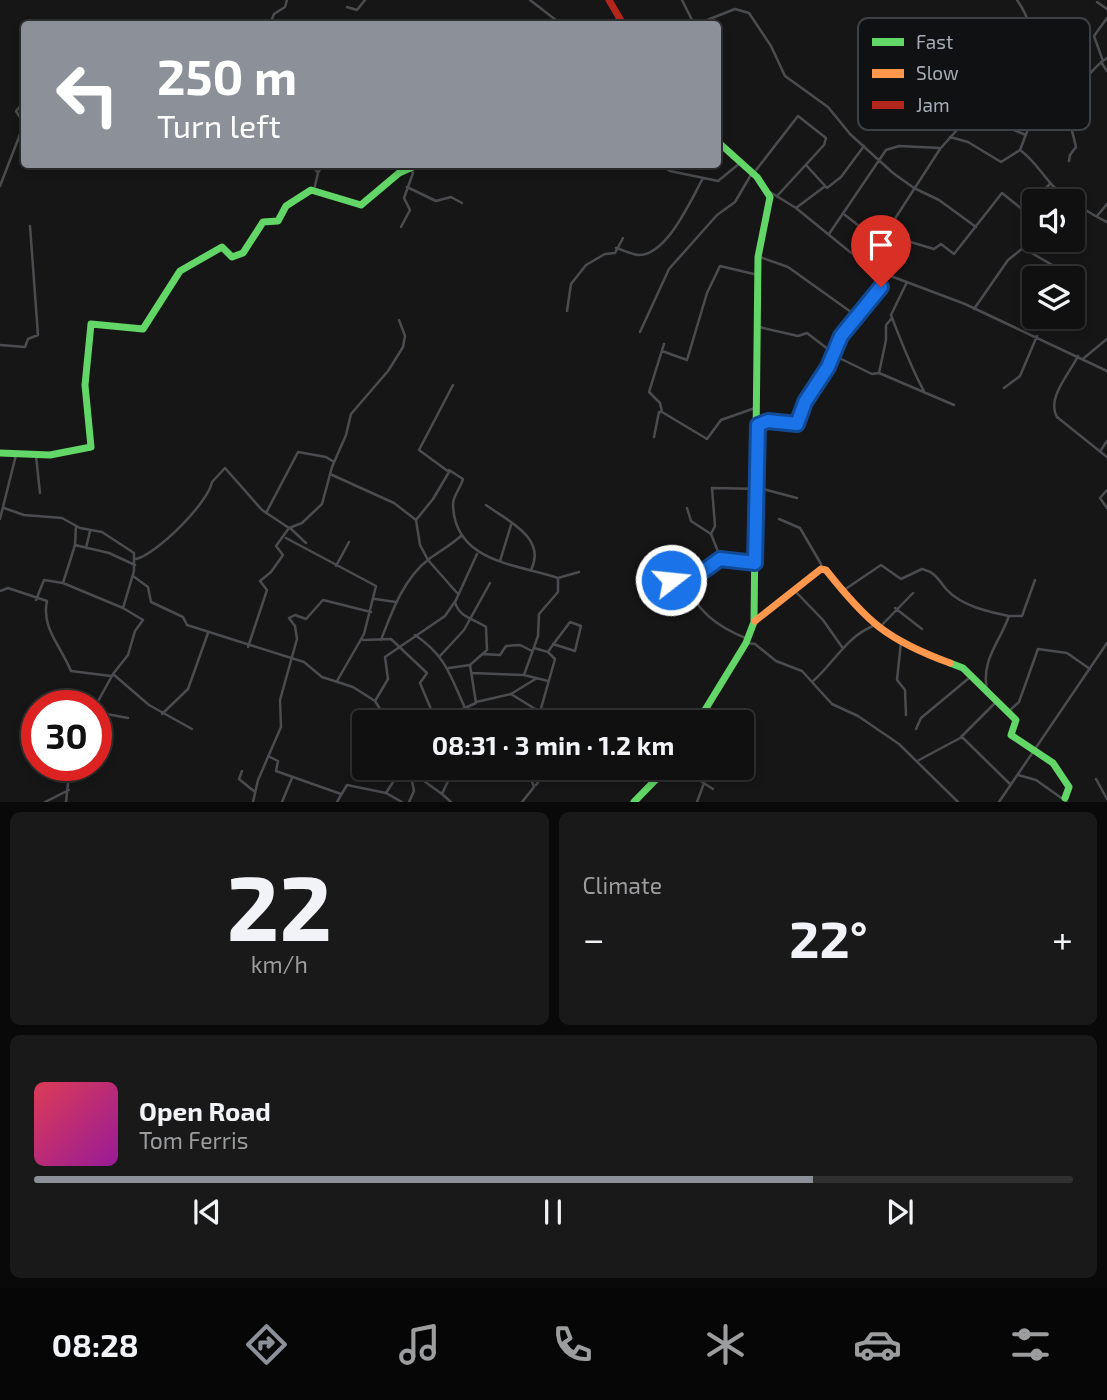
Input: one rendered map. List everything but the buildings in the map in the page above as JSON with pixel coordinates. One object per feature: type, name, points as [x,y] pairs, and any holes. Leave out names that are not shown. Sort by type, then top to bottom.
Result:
[{"type":"street","points":[[271,21],[273,15],[285,8],[287,0]]},
{"type":"street","points":[[347,7],[357,10],[365,0]]},
{"type":"street","points":[[530,0],[557,21]]},
{"type":"street","points":[[609,0],[621,21]]},
{"type":"street","points":[[682,0],[694,21]]},
{"type":"street","points":[[1017,0],[1027,18]]},
{"type":"street","points":[[1097,2],[1107,9]]},
{"type":"street","points":[[704,21],[735,9],[749,12],[771,46],[780,71],[828,107],[864,146],[914,188],[939,200],[976,227]]},
{"type":"street","points":[[1107,18],[1094,36],[1100,44],[1097,50],[1107,71]]},
{"type":"street","points":[[1090,70],[1107,58]]},
{"type":"street","points":[[640,332],[668,269],[720,211],[735,202],[752,173],[798,116],[827,138],[806,165],[774,193],[758,257],[754,622],[747,641],[705,710]]},
{"type":"street","points":[[866,262],[881,243],[940,149],[956,130]]},
{"type":"street","points":[[1014,130],[1026,135]]},
{"type":"street","points":[[950,137],[968,142],[1001,162],[1020,150],[1028,130]]},
{"type":"street","points":[[1069,162],[1070,155],[1076,148],[1071,130]]},
{"type":"street","points":[[0,186],[5,167],[21,136]]},
{"type":"street","points":[[721,145],[774,193],[866,262],[888,275],[1037,336],[1107,371]]},
{"type":"street","points":[[796,208],[841,177],[864,146]]},
{"type":"street","points":[[829,234],[878,158],[891,147],[935,146],[940,149]]},
{"type":"street","points":[[1020,150],[1041,168],[1054,189]]},
{"type":"street","points":[[671,168],[719,180],[741,163]]},
{"type":"street","points":[[806,165],[825,187]]},
{"type":"street","points":[[315,168],[318,173]]},
{"type":"street","points":[[314,190],[321,168]]},
{"type":"street","points":[[0,453],[36,456],[70,452],[92,445],[87,425],[85,385],[89,325],[121,325],[143,330],[176,276],[186,266],[222,247],[232,257],[239,257],[252,246],[263,222],[278,222],[286,206],[314,190],[332,193],[349,205],[361,205],[383,184],[411,168]]},
{"type":"street","points":[[401,227],[410,212],[404,198],[414,168]]},
{"type":"street","points":[[617,248],[641,255],[654,249],[687,213],[689,199],[703,178]]},
{"type":"street","points":[[887,232],[897,238],[934,249],[942,244],[954,254],[1002,193],[1023,210],[1050,184]]},
{"type":"street","points":[[407,187],[436,201],[451,197],[462,203]]},
{"type":"street","points":[[1097,216],[1107,204]]},
{"type":"street","points":[[1085,210],[1107,222]]},
{"type":"street","points":[[844,214],[881,243]]},
{"type":"street","points":[[0,345],[25,347],[28,339],[38,335],[30,226]]},
{"type":"street","points":[[567,311],[571,284],[586,265],[605,254],[612,255],[623,238]]},
{"type":"street","points":[[974,309],[1008,260],[1022,249]]},
{"type":"street","points":[[1030,252],[1054,266]]},
{"type":"street","points":[[758,257],[788,267],[858,317]]},
{"type":"street","points":[[662,351],[687,360],[707,293],[720,266],[758,275]]},
{"type":"street","points":[[758,425],[768,421],[797,424],[805,402],[841,336],[888,275]]},
{"type":"street","points":[[879,373],[886,340],[886,325],[907,282]]},
{"type":"street","points":[[892,317],[901,336],[909,366],[925,393]]},
{"type":"street","points":[[248,647],[267,590],[260,581],[271,572],[282,556],[276,546],[290,528],[302,523],[322,504],[351,414],[388,371],[403,347],[405,336],[399,320]]},
{"type":"street","points":[[759,327],[798,335],[807,333],[833,354],[872,374],[879,373],[954,405]]},
{"type":"street","points":[[1004,388],[1020,376],[1037,336]]},
{"type":"street","points":[[1084,358],[1107,339]]},
{"type":"street","points":[[664,344],[649,392],[660,403],[662,412],[707,439],[721,420],[742,410],[758,408]]},
{"type":"street","points":[[1078,356],[1056,396],[1054,412],[1056,418],[1107,457]]},
{"type":"street","points":[[453,385],[419,447],[463,479],[453,502],[461,536],[477,554],[558,578],[579,572]]},
{"type":"street","points":[[654,437],[659,412],[662,412]]},
{"type":"street","points":[[1100,451],[1107,441]]},
{"type":"street","points":[[266,513],[298,452],[326,457],[334,463]]},
{"type":"street","points":[[0,519],[16,455]]},
{"type":"street","points":[[36,456],[40,493]]},
{"type":"street","points":[[136,559],[155,551],[198,508],[212,490],[214,479],[225,468],[266,513],[290,528],[306,543]]},
{"type":"street","points":[[415,520],[433,499],[449,470]]},
{"type":"street","points":[[330,474],[394,503],[415,520],[420,545],[428,560],[459,595]]},
{"type":"street","points":[[711,534],[715,526],[711,488],[756,489],[797,498]]},
{"type":"street","points":[[1107,490],[1100,499],[1107,508]]},
{"type":"street","points":[[486,505],[531,539],[536,558],[531,570]]},
{"type":"street","points":[[4,508],[24,515],[64,519],[90,531],[102,532],[131,550],[136,559],[123,608]]},
{"type":"street","points":[[687,508],[691,521],[711,534],[720,559]]},
{"type":"street","points":[[779,519],[800,528],[821,564],[821,569]]},
{"type":"street","points":[[500,561],[505,538],[512,524]]},
{"type":"street","points":[[63,583],[75,545],[76,526]]},
{"type":"street","points":[[86,548],[90,531]]},
{"type":"street","points":[[381,640],[396,602],[428,560],[461,536]]},
{"type":"street","points":[[285,537],[374,584],[377,590],[361,640],[337,681]]},
{"type":"street","points":[[336,566],[349,542]]},
{"type":"street","points":[[75,545],[135,565]]},
{"type":"street","points":[[375,701],[388,679],[384,657],[402,648],[415,635],[440,621],[459,595],[477,554]]},
{"type":"street","points":[[671,580],[709,568],[720,559],[755,563]]},
{"type":"street","points":[[844,590],[881,565],[901,579],[922,569],[940,577],[948,592],[984,611],[1022,616],[1035,580]]},
{"type":"street","points":[[754,622],[767,609],[795,591],[821,569]]},
{"type":"street","points":[[821,569],[844,590],[876,627],[923,654],[960,666],[969,678],[987,691],[1016,720],[1010,734],[1035,750],[1066,779],[1069,788],[1066,800],[1046,790],[1036,780],[1018,775]]},
{"type":"street","points":[[133,576],[148,587],[151,602],[183,617],[187,625],[248,647],[309,664],[325,678],[353,687],[375,701],[381,710]]},
{"type":"street","points":[[684,577],[701,611],[755,644],[776,661],[802,671],[832,704],[870,722],[919,760],[958,802]]},
{"type":"street","points":[[524,675],[538,636],[539,614],[558,592],[558,578]]},
{"type":"street","points":[[36,600],[42,580],[63,583],[123,608],[143,620],[134,634],[128,655],[104,690]]},
{"type":"street","points":[[440,656],[469,620],[490,583]]},
{"type":"street","points":[[0,591],[8,588],[48,602],[46,613],[50,636],[71,670],[112,675],[162,713],[192,729]]},
{"type":"street","points":[[795,591],[823,620],[842,647]]},
{"type":"street","points":[[812,681],[838,657],[842,647],[876,627],[913,593]]},
{"type":"street","points":[[375,598],[396,602]]},
{"type":"street","points":[[253,802],[281,727],[280,700],[293,659],[296,636],[290,616],[306,619],[323,600],[371,612]]},
{"type":"street","points":[[449,668],[470,665],[487,650],[486,627],[469,620],[458,610],[455,602]]},
{"type":"street","points":[[895,608],[922,629]]},
{"type":"street","points":[[987,691],[988,657],[1002,638],[1009,616]]},
{"type":"street","points":[[548,652],[553,644],[570,622],[581,626],[575,651],[553,644]]},
{"type":"street","points":[[162,713],[188,688],[209,632]]},
{"type":"street","points":[[415,635],[440,656],[449,668],[468,710]]},
{"type":"street","points":[[361,640],[389,639],[402,648],[426,673],[420,683],[432,710]]},
{"type":"street","points":[[901,642],[897,680],[905,690],[906,715]]},
{"type":"street","points":[[999,802],[1107,643]]},
{"type":"street","points":[[483,654],[500,655],[506,646],[514,645],[548,652],[555,659],[538,710]]},
{"type":"street","points":[[1007,712],[1019,702],[1038,649],[1067,653],[1090,669]]},
{"type":"street","points":[[470,665],[476,702]]},
{"type":"street","points":[[472,673],[524,675],[548,681]]},
{"type":"street","points":[[459,710],[476,702],[511,694],[537,678]]},
{"type":"street","points":[[916,729],[921,718],[969,678]]},
{"type":"street","points":[[511,694],[536,710]]},
{"type":"street","points":[[919,760],[961,737],[997,701]]},
{"type":"street","points":[[112,715],[128,718]]},
{"type":"street","points":[[961,737],[1011,785]]},
{"type":"street","points":[[268,756],[278,761],[276,771],[341,794]]},
{"type":"street","points":[[243,771],[239,779],[255,792]]},
{"type":"street","points":[[282,802],[292,778]]},
{"type":"street","points":[[1096,779],[1107,799]]},
{"type":"street","points":[[386,793],[397,780]]},
{"type":"street","points":[[408,802],[414,788],[411,780]]},
{"type":"street","points":[[422,780],[452,802]]},
{"type":"street","points":[[442,794],[448,780]]},
{"type":"street","points":[[531,780],[534,787]]},
{"type":"street","points":[[522,802],[539,780]]},
{"type":"street","points":[[634,802],[643,797],[657,780]]},
{"type":"street","points":[[699,780],[713,789]]},
{"type":"street","points":[[66,802],[69,781]]},
{"type":"street","points":[[698,802],[704,783]]},
{"type":"street","points":[[337,802],[347,785],[386,793],[402,802]]},
{"type":"street","points":[[45,802],[69,790]]},
{"type":"traffic: fast","points":[[705,710],[746,643],[754,622],[758,257],[770,197],[757,177],[721,145]]},
{"type":"traffic: fast","points":[[0,453],[50,455],[91,447],[85,385],[91,324],[143,329],[180,271],[222,247],[232,257],[243,253],[263,222],[278,221],[286,206],[311,190],[361,205],[399,173],[410,168]]},
{"type":"traffic: fast","points":[[950,663],[963,668],[1016,720],[1011,735],[1053,763],[1069,787],[1065,798]]},
{"type":"traffic: fast","points":[[634,802],[655,780]]},
{"type":"traffic: slow","points":[[755,621],[821,569],[826,570],[854,603],[880,627],[910,646],[950,663]]},
{"type":"traffic: jam","points":[[609,0],[621,21]]},
{"type":"route","points":[[671,580],[702,572],[720,559],[730,558],[755,563],[758,425],[768,421],[797,424],[805,402],[828,367],[841,336],[881,287]]}]
